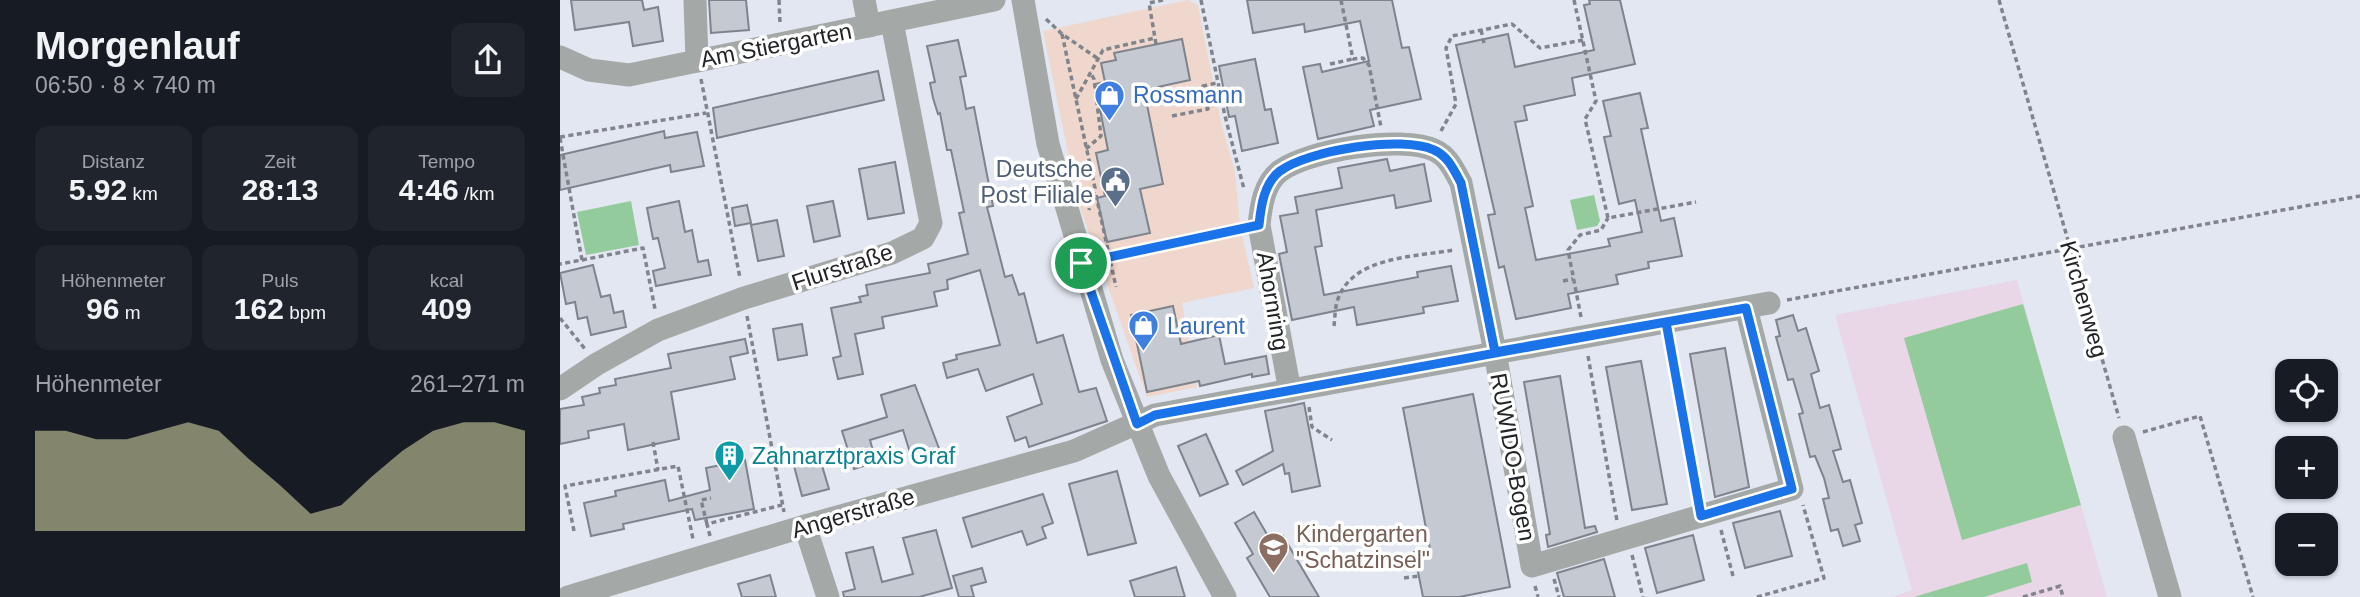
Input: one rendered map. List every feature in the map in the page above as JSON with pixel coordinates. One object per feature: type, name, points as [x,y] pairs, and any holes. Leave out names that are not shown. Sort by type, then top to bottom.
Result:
[{"type":"street","points":[[695,0],[697,61]]},
{"type":"street","points":[[864,0],[869,26]]},
{"type":"street","name":"Am Stiergarten","points":[[560,57],[589,69],[629,75],[994,0]]},
{"type":"street","points":[[1023,0],[1048,144],[1081,263],[1137,424],[1159,476],[1225,597]]},
{"type":"street","name":"Flurstraße","points":[[560,389],[597,364],[659,330],[744,298],[892,253],[923,238],[931,223],[892,22]]},
{"type":"street","name":"Ahornring","points":[[1298,390],[1259,225],[1261,202],[1279,172],[1301,160],[1385,144],[1432,149]]},
{"type":"street","points":[[1432,149],[1450,164],[1461,183],[1495,352]]},
{"type":"street","name":"Angerstraße","points":[[568,597],[805,526],[1074,451],[1155,415],[1769,303]]},
{"type":"street","points":[[1746,308],[1792,489]]},
{"type":"street","name":"RUWIDO-Bogen","points":[[1495,352],[1532,566],[1792,489]]},
{"type":"street","points":[[2124,437],[2170,597]]},
{"type":"street","points":[[805,526],[828,597]]},
{"type":"path","points":[[1156,44],[1149,3],[1163,0]]},
{"type":"path","points":[[1201,0],[1245,194]]},
{"type":"path","points":[[1341,0],[1353,59]]},
{"type":"path","points":[[1574,0],[1595,101],[1585,119],[1608,218],[1601,230],[1580,235],[1568,250],[1624,539],[1643,597]]},
{"type":"path","name":"Kirchenweg","points":[[1999,0],[2124,437]]},
{"type":"path","points":[[1045,18],[1062,34],[1097,58]]},
{"type":"path","points":[[1432,149],[1456,104],[1446,48],[1452,36],[1512,24],[1540,48],[1583,40]]},
{"type":"path","points":[[1481,30],[1483,43]]},
{"type":"path","points":[[1062,34],[1116,287]]},
{"type":"path","points":[[1076,101],[1103,50],[1155,38]]},
{"type":"path","points":[[1330,64],[1363,58],[1369,65],[1385,144]]},
{"type":"path","points":[[1086,149],[1103,133],[1094,79],[1090,72]]},
{"type":"path","points":[[1171,116],[1208,108],[1203,86],[1218,83]]},
{"type":"path","points":[[582,260],[560,138],[707,113]]},
{"type":"path","points":[[1769,303],[2360,196]]},
{"type":"path","points":[[1608,218],[1696,202]]},
{"type":"path","points":[[1081,263],[1259,225]]},
{"type":"path","points":[[1334,326],[1338,298],[1354,276],[1369,266],[1472,246]]},
{"type":"path","points":[[560,264],[643,248],[659,330]]},
{"type":"path","points":[[1563,281],[1573,279]]},
{"type":"path","points":[[560,318],[597,364]]},
{"type":"path","points":[[1666,322],[1708,514],[1732,576]]},
{"type":"path","points":[[1298,390],[1312,427],[1332,440]]},
{"type":"path","points":[[2124,437],[2200,416],[2253,597]]},
{"type":"path","points":[[653,442],[658,470]]},
{"type":"path","points":[[574,531],[565,486],[677,466],[706,556]]},
{"type":"path","points":[[1757,597],[1824,578],[1802,501],[1792,489]]},
{"type":"path","points":[[706,556],[707,524],[701,500],[711,498]]},
{"type":"path","points":[[707,524],[782,505]]},
{"type":"path","points":[[1404,578],[1419,576]]},
{"type":"path","points":[[2023,597],[2060,586],[2063,597]]},
{"type":"shaded area","points":[[1188,0],[1198,5],[1221,122],[1235,172],[1240,226],[1254,288],[1182,303],[1197,387],[1147,397],[1078,202],[1043,31]]},
{"type":"shaded area","points":[[2017,280],[2107,597],[1892,597],[1912,590],[1835,315]]},
{"type":"green space","points":[[1594,195],[1600,221],[1597,226],[1577,230],[1570,200]]},
{"type":"green space","points":[[631,201],[639,245],[586,255],[577,212]]},
{"type":"green space","points":[[2023,304],[2081,505],[1962,540],[1904,338]]},
{"type":"green space","points":[[2027,563],[2032,582],[1984,597],[1914,597]]},
{"type":"building","points":[[571,0],[642,0],[644,10],[658,7],[663,41],[633,46],[629,22],[575,30]]},
{"type":"building","points":[[709,0],[746,0],[749,30],[711,33]]},
{"type":"building","points":[[1247,0],[1392,0],[1402,48],[1409,47],[1421,99],[1370,110],[1374,126],[1318,139],[1303,67],[1320,64],[1322,72],[1369,61],[1360,21],[1305,32],[1304,24],[1253,33]]},
{"type":"building","points":[[1589,0],[1620,0],[1635,64],[1572,78],[1575,95],[1524,106],[1527,120],[1515,122],[1533,206],[1525,208],[1536,260],[1610,246],[1608,239],[1642,232],[1635,200],[1619,204],[1604,137],[1611,136],[1603,101],[1640,93],[1648,128],[1641,129],[1661,221],[1674,218],[1682,256],[1648,262],[1649,268],[1616,275],[1618,284],[1568,294],[1571,308],[1516,319],[1504,266],[1499,268],[1488,215],[1495,214],[1456,45],[1508,34],[1515,67],[1594,50],[1584,5],[1590,4]]},
{"type":"building","points":[[1182,39],[1190,80],[1144,90],[1163,184],[1140,189],[1150,233],[1107,242],[1097,198],[1105,196],[1096,153],[1108,150],[1095,84],[1105,82],[1101,63],[1116,60],[1114,53]]},
{"type":"building","points":[[958,40],[966,76],[960,77],[966,109],[974,107],[993,206],[987,207],[1005,277],[1012,275],[1019,295],[1024,293],[1037,343],[1063,335],[1079,392],[1096,388],[1107,421],[1029,447],[1026,437],[1015,441],[1007,417],[1042,404],[1033,374],[986,391],[978,369],[947,378],[943,363],[957,359],[956,355],[1000,345],[980,270],[947,280],[948,289],[934,292],[937,306],[882,317],[884,328],[855,334],[863,374],[838,379],[833,358],[841,356],[831,308],[861,302],[859,297],[868,295],[866,285],[930,273],[928,264],[968,254],[959,213],[964,212],[951,150],[947,150],[940,113],[938,114],[930,83],[935,82],[927,46]]},
{"type":"building","points":[[1255,59],[1265,110],[1271,109],[1278,143],[1242,151],[1235,116],[1229,117],[1219,66]]},
{"type":"building","points":[[878,71],[884,100],[717,138],[713,108]]},
{"type":"building","points":[[664,131],[665,138],[697,132],[704,166],[671,172],[670,165],[560,190],[560,155]]},
{"type":"building","points":[[1387,159],[1390,171],[1424,164],[1431,201],[1396,208],[1394,195],[1316,210],[1322,246],[1315,247],[1324,295],[1418,277],[1417,272],[1451,266],[1458,301],[1423,307],[1424,313],[1357,325],[1354,307],[1292,320],[1279,254],[1287,252],[1280,216],[1298,213],[1295,197],[1342,188],[1338,168]]},
{"type":"building","points":[[895,162],[904,213],[868,219],[859,169]]},
{"type":"building","points":[[679,201],[685,232],[692,230],[698,262],[708,260],[711,275],[656,286],[653,271],[665,268],[658,238],[653,239],[647,208]]},
{"type":"building","points":[[833,201],[840,236],[814,242],[807,206]]},
{"type":"building","points":[[747,205],[751,223],[735,226],[732,208]]},
{"type":"building","points":[[777,220],[784,256],[758,261],[751,225]]},
{"type":"building","points":[[593,265],[601,297],[610,295],[614,313],[623,311],[626,327],[591,335],[587,317],[578,319],[575,302],[566,304],[560,273]]},
{"type":"building","points":[[1173,306],[1181,344],[1219,335],[1225,364],[1266,356],[1269,374],[1252,377],[1252,374],[1200,386],[1199,381],[1147,392],[1131,315]]},
{"type":"building","points":[[1793,315],[1798,331],[1806,328],[1819,371],[1811,374],[1820,408],[1829,405],[1841,449],[1833,451],[1843,482],[1850,480],[1862,523],[1855,525],[1860,541],[1843,546],[1838,529],[1831,531],[1823,499],[1829,498],[1824,478],[1815,456],[1810,457],[1799,414],[1803,413],[1793,379],[1788,380],[1776,337],[1780,336],[1776,320]]},
{"type":"building","points":[[802,324],[807,355],[778,360],[773,329]]},
{"type":"building","points":[[745,339],[748,353],[730,357],[735,379],[671,392],[679,439],[628,450],[624,424],[588,431],[589,438],[560,444],[560,409],[584,405],[582,397],[600,393],[599,388],[616,385],[615,379],[671,368],[668,354]]},
{"type":"building","points":[[1725,348],[1749,487],[1715,497],[1690,354]]},
{"type":"building","points":[[1641,361],[1667,504],[1632,510],[1606,367]]},
{"type":"building","points":[[1560,376],[1585,528],[1595,526],[1597,532],[1548,547],[1546,535],[1550,534],[1524,382]]},
{"type":"building","points":[[915,385],[940,451],[912,459],[903,430],[870,440],[876,462],[854,469],[842,431],[887,417],[881,395]]},
{"type":"building","points":[[1473,394],[1510,587],[1459,597],[1423,597],[1414,552],[1430,549],[1403,408]]},
{"type":"building","points":[[1304,403],[1320,486],[1292,492],[1289,473],[1285,474],[1283,464],[1243,485],[1236,471],[1273,451],[1265,411]]},
{"type":"building","points":[[1206,434],[1228,484],[1200,496],[1178,446]]},
{"type":"building","points":[[820,459],[829,489],[802,496],[794,466]]},
{"type":"building","points":[[745,460],[754,509],[695,520],[692,509],[623,524],[624,529],[591,536],[584,503],[616,496],[615,491],[665,480],[669,501],[710,490],[706,468]]},
{"type":"building","points":[[1117,471],[1136,543],[1088,555],[1069,484]]},
{"type":"building","points":[[1043,494],[1053,523],[1042,527],[1046,538],[1027,545],[1022,531],[972,547],[963,518]]},
{"type":"building","points":[[1780,511],[1792,556],[1745,568],[1733,523]]},
{"type":"building","points":[[1254,512],[1272,543],[1283,536],[1319,597],[1270,597],[1247,558],[1253,554],[1235,523]]},
{"type":"building","points":[[936,530],[952,588],[919,597],[844,597],[843,592],[855,589],[846,553],[873,547],[882,582],[913,574],[903,538]]},
{"type":"building","points":[[1693,535],[1704,580],[1657,593],[1645,548]]},
{"type":"building","points":[[1604,559],[1615,597],[1564,597],[1557,573]]},
{"type":"building","points":[[1176,567],[1185,597],[1135,597],[1130,581]]},
{"type":"building","points":[[982,568],[986,582],[971,586],[974,597],[959,597],[953,576]]},
{"type":"building","points":[[770,575],[776,597],[742,597],[738,584]]},
{"type":"place","name":"Rossmann","points":[[1110,122]]},
{"type":"place","name":"Deutsche Post Filiale","points":[[1116,209]]},
{"type":"place","name":"Laurent","points":[[1144,353]]},
{"type":"place","name":"Zahnarztpraxis Graf","points":[[729,483]]},
{"type":"place","name":"Kindergarten \"Schatzinsel\"","points":[[1273,574]]},
{"type":"route","points":[[1081,263],[1112,359],[1137,424],[1155,415],[1495,352],[1666,322],[1701,516],[1792,489],[1746,308],[1495,352],[1481,297],[1461,183],[1450,164],[1432,149],[1417,145],[1385,144],[1347,149],[1301,160],[1279,172],[1265,193],[1261,202],[1259,225],[1081,263]]}]
